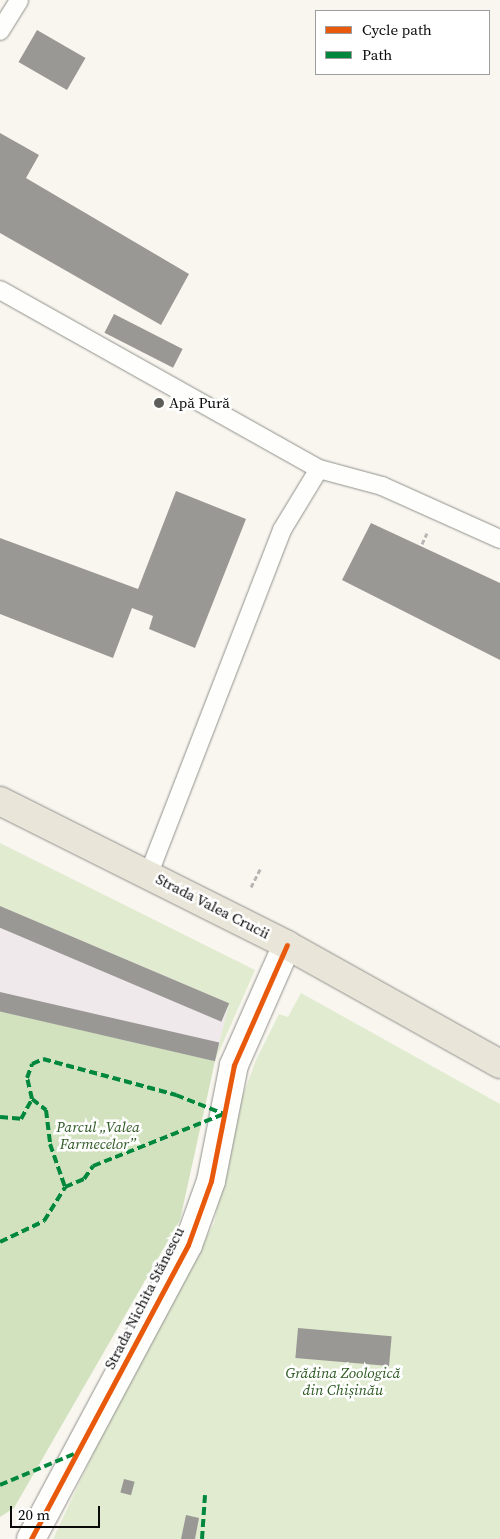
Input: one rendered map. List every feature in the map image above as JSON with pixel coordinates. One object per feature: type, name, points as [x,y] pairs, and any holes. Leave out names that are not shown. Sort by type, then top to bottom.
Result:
[{"type":"main road","name":"Strada Valea Crucii","points":[[0,802],[149,873],[287,945],[500,1064]]},
{"type":"street","name":"Strada Nichita Stănescu","points":[[31,1539],[188,1245],[211,1182],[234,1065],[287,945]]},
{"type":"lane","points":[[0,31],[19,0]]},
{"type":"lane","points":[[0,290],[319,469],[382,486],[500,539]]},
{"type":"lane","points":[[149,873],[282,530],[319,469]]},
{"type":"path","points":[[251,887],[262,867]]},
{"type":"shaded area","points":[[0,906],[229,1003],[215,1061],[0,1011]]},
{"type":"green space","points":[[0,843],[255,970],[215,1061],[229,1003],[0,906]]},
{"type":"green space","name":"Grădina Zoologică din Chișinău","points":[[301,993],[500,1104],[500,1539],[53,1539],[99,1441],[214,1223],[240,1103],[256,1060],[279,1014],[288,1017]]},
{"type":"green space","name":"Parcul „Valea Farmecelor”","points":[[0,1011],[215,1061],[180,1220],[14,1508],[0,1517]]},
{"type":"building","points":[[37,30],[85,58],[67,90],[19,62]]},
{"type":"building","points":[[0,133],[39,155],[26,178],[189,274],[161,325],[0,233]]},
{"type":"building","points":[[114,314],[183,349],[173,368],[104,333]]},
{"type":"building","name":"Apă Pură","points":[[159,397],[165,403],[159,409],[153,403]]},
{"type":"building","points":[[176,491],[246,519],[195,648],[149,629],[153,616],[132,608],[113,658],[0,614],[0,538],[138,589]]},
{"type":"building","points":[[371,523],[500,583],[500,660],[342,580]]},
{"type":"building","points":[[0,906],[229,1003],[221,1022],[0,928]]},
{"type":"building","points":[[0,992],[219,1043],[215,1061],[0,1011]]},
{"type":"building","points":[[298,1328],[392,1336],[389,1366],[295,1358]]},
{"type":"building","points":[[124,1479],[135,1482],[131,1495],[120,1493]]},
{"type":"building","points":[[186,1515],[199,1518],[195,1539],[181,1539]]},
{"type":"marked path","points":[[0,1117],[21,1119],[32,1099],[27,1078],[32,1064],[43,1059],[176,1095],[224,1114]]},
{"type":"marked path","points":[[32,1099],[46,1110],[50,1144],[65,1187]]},
{"type":"marked path","points":[[0,1242],[44,1221],[65,1187],[84,1179],[93,1166],[224,1114]]},
{"type":"marked path","points":[[0,1485],[76,1453]]},
{"type":"marked path","points":[[202,1539],[205,1495]]},
{"type":"cycle path","points":[[31,1539],[188,1245],[211,1181],[234,1065],[287,945]]},
{"type":"place","name":"Apă Pură","points":[[159,403]]}]
